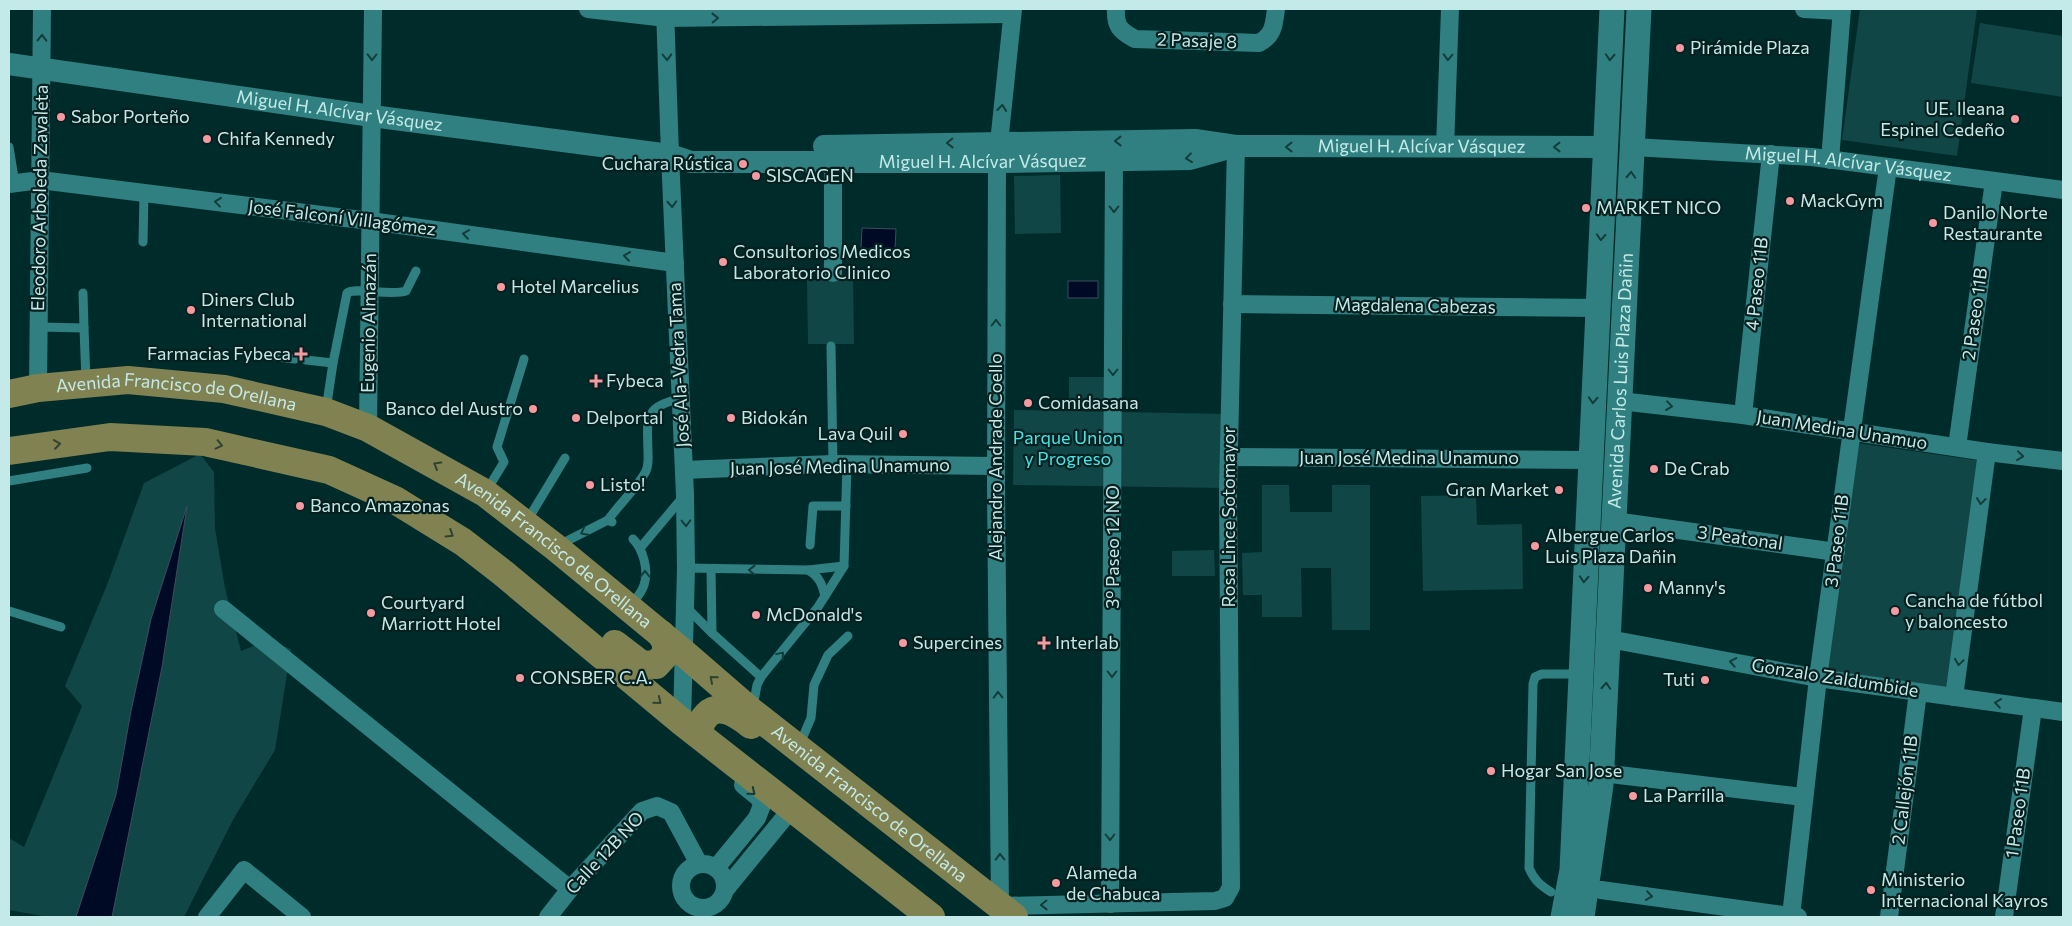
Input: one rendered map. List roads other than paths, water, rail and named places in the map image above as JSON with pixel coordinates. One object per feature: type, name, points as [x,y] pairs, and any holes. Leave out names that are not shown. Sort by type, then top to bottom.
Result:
[{"type":"main road","name":"Avenida Carlos Luis Plaza Dañin","points":[[1563,917],[1572,870],[1612,9]]},
{"type":"main road","name":"Avenida Carlos Luis Plaza Dañin","points":[[1599,917],[1604,837],[1602,779],[1608,639],[1639,9]]},
{"type":"main road","name":"Avenida Francisco de Orellana","points":[[9,394],[38,388],[128,380],[224,388],[326,412],[368,428],[485,492],[555,547],[752,712],[1007,912]]},
{"type":"main road","points":[[9,451],[110,438],[206,442],[329,470],[395,500],[463,542],[503,573],[690,728],[793,807],[927,916]]},
{"type":"main road","points":[[503,573],[547,589],[641,664],[656,665],[664,657],[666,646],[660,634]]},
{"type":"main road","points":[[690,728],[720,709],[730,711],[821,780],[860,798]]},
{"type":"main road","name":"Avenida Carlos Luis Plaza Dañin","points":[[1582,917],[1602,779]]},
{"type":"main road","name":"Avenida Carlos Luis Plaza Dañin","points":[[1545,917],[1575,781]]},
{"type":"street","name":"Eleodoro Arboleda Zavaleta","points":[[38,388],[42,9]]},
{"type":"street","name":"Eugenio Almazán","points":[[368,428],[373,9]]},
{"type":"street","points":[[588,9],[666,14],[1013,11]]},
{"type":"street","name":"2 Pasaje 8","points":[[1116,9],[1115,21],[1124,33],[1136,39],[1259,43],[1269,38],[1273,28],[1276,9]]},
{"type":"street","points":[[1445,148],[1450,9]]},
{"type":"street","points":[[1804,9],[1841,10],[1830,160]]},
{"type":"street","name":"Alejandro Andrade Coello","points":[[1007,912],[996,466],[998,152],[1013,11]]},
{"type":"street","name":"José Ala-Vedra Tama","points":[[666,14],[670,155],[685,495],[686,606],[684,654],[690,728]]},
{"type":"street","name":"Miguel H. Alcívar Vásquez","points":[[9,64],[372,116],[670,155],[691,162],[833,161],[1195,140],[1236,146],[1605,147]]},
{"type":"street","name":"Miguel H. Alcívar Vásquez","points":[[670,155],[689,148],[998,152],[1114,161],[1190,159],[1236,146]]},
{"type":"street","name":"Rosa Lince Sotomayor","points":[[1110,904],[1215,901],[1226,898],[1231,887],[1229,457],[1236,146]]},
{"type":"street","name":"Miguel H. Alcívar Vásquez","points":[[1633,147],[1771,154],[2063,190]]},
{"type":"street","name":"4 Paseo 11B","points":[[1743,415],[1771,154]]},
{"type":"street","points":[[833,161],[833,273]]},
{"type":"street","name":"3º Paseo 12 NO","points":[[1110,904],[1114,161]]},
{"type":"street","name":"3 Paseo 11B","points":[[1794,917],[1804,797],[1818,678],[1888,167]]},
{"type":"street","name":"José Falconí Villagómez","points":[[12,184],[40,180],[370,221],[675,263]]},
{"type":"street","name":"2 Paseo 11B","points":[[1956,447],[1994,181]]},
{"type":"street","name":"Magdalena Cabezas","points":[[1232,304],[1598,308]]},
{"type":"street","name":"Juan Medina Unamuo","points":[[1620,401],[1743,415],[1987,452],[2063,461]]},
{"type":"street","points":[[1954,697],[1987,452]]},
{"type":"street","name":"Juan José Medina Unamuno","points":[[1229,457],[1590,460]]},
{"type":"street","name":"Juan José Medina Unamuno","points":[[684,470],[840,464],[996,466]]},
{"type":"street","name":"3 Peatonal","points":[[1614,521],[1836,552]]},
{"type":"street","points":[[223,609],[570,889]]},
{"type":"street","name":"Gonzalo Zaldumbide","points":[[1608,639],[1818,678],[2063,712]]},
{"type":"street","name":"2 Callejón 11B","points":[[1889,917],[1918,692]]},
{"type":"street","name":"1 Paseo 11B","points":[[2004,917],[2033,708]]},
{"type":"street","points":[[690,728],[702,752],[757,796],[762,805],[757,818],[716,868]]},
{"type":"street","points":[[1602,779],[1804,797]]},
{"type":"street","name":"Calle 12B NO","points":[[548,917],[570,889],[642,811],[656,806],[671,812],[698,864]]},
{"type":"street","points":[[724,890],[723,877],[711,865],[698,864],[692,867],[684,876],[682,888],[686,898],[693,905],[706,912],[719,900],[724,890],[793,807]]},
{"type":"street","points":[[207,917],[244,870],[302,917]]},
{"type":"street","points":[[1601,890],[1756,914],[1794,917]]},
{"type":"street","points":[[684,917],[686,898]]},
{"type":"street","points":[[1007,912],[1110,904]]},
{"type":"street","points":[[1095,917],[1110,904]]},
{"type":"lane","points":[[9,148],[12,184]]},
{"type":"lane","points":[[143,242],[144,193]]},
{"type":"lane","points":[[326,412],[333,363],[348,293],[353,290],[397,294],[406,291],[416,271]]},
{"type":"lane","points":[[83,293],[86,384]]},
{"type":"lane","points":[[39,327],[84,328]]},
{"type":"lane","points":[[752,712],[757,685],[761,677],[812,615],[844,566],[846,506],[840,464],[831,346]]},
{"type":"lane","points":[[269,356],[295,359]]},
{"type":"lane","points":[[485,492],[504,462],[497,444],[524,359]]},
{"type":"lane","points":[[306,360],[333,363]]},
{"type":"lane","points":[[555,547],[610,521],[645,472],[649,462],[648,418],[654,409],[662,403],[681,398]]},
{"type":"lane","points":[[525,523],[565,458]]},
{"type":"lane","points":[[9,482],[87,468]]},
{"type":"lane","points":[[641,547],[685,495]]},
{"type":"lane","points":[[810,545],[813,506],[846,506]]},
{"type":"lane","points":[[630,609],[644,585],[645,568],[641,547],[632,539]]},
{"type":"lane","points":[[686,568],[808,570],[844,566]]},
{"type":"lane","points":[[711,569],[712,633]]},
{"type":"lane","points":[[808,570],[816,574],[823,586],[825,596]]},
{"type":"lane","points":[[686,606],[712,633],[761,677]]},
{"type":"lane","points":[[9,611],[61,627]]},
{"type":"lane","points":[[798,749],[811,718],[814,685],[828,655],[848,636]]},
{"type":"lane","points":[[1551,892],[1532,877],[1529,868],[1533,684],[1535,677],[1542,674],[1580,674]]},
{"type":"place","name":"Pirámide Plaza","points":[[1680,48]]},
{"type":"place","name":"Sabor Porteño","points":[[61,117]]},
{"type":"place","name":"UE. Ileana Espinel Cedeño","points":[[2015,119]]},
{"type":"place","name":"Chifa Kennedy","points":[[207,139]]},
{"type":"place","name":"Cuchara Rústica","points":[[743,164]]},
{"type":"place","name":"SISCAGEN","points":[[756,176]]},
{"type":"place","name":"MackGym","points":[[1790,201]]},
{"type":"place","name":"MARKET NICO","points":[[1586,208]]},
{"type":"place","name":"Danilo Norte Restaurante","points":[[1933,223]]},
{"type":"place","name":"Consultorios Medicos Laboratorio Clinico","points":[[723,262]]},
{"type":"place","name":"Hotel Marcelius","points":[[501,287]]},
{"type":"place","name":"Diners Club International","points":[[191,310]]},
{"type":"place","name":"Farmacias Fybeca","points":[[301,354]]},
{"type":"place","name":"Fybeca","points":[[596,381]]},
{"type":"place","name":"Comidasana","points":[[1028,403]]},
{"type":"place","name":"Banco del Austro","points":[[533,409]]},
{"type":"place","name":"Delportal","points":[[576,418]]},
{"type":"place","name":"Bidokán","points":[[731,418]]},
{"type":"place","name":"Lava Quil","points":[[903,434]]},
{"type":"place","name":"De Crab","points":[[1654,469]]},
{"type":"place","name":"Listo!","points":[[590,485]]},
{"type":"place","name":"Gran Market","points":[[1559,490]]},
{"type":"place","name":"Banco Amazonas","points":[[300,506]]},
{"type":"place","name":"Albergue Carlos Luis Plaza Dañin","points":[[1535,546]]},
{"type":"place","name":"Manny's","points":[[1648,588]]},
{"type":"place","name":"Cancha de fútbol y baloncesto","points":[[1895,611]]},
{"type":"place","name":"Courtyard Marriott Hotel","points":[[371,613]]},
{"type":"place","name":"McDonald's","points":[[756,615]]},
{"type":"place","name":"Supercines","points":[[903,643]]},
{"type":"place","name":"Interlab","points":[[1044,643]]},
{"type":"place","name":"CONSBER C.A.","points":[[520,678]]},
{"type":"place","name":"Tuti","points":[[1705,680]]},
{"type":"place","name":"Hogar San Jose","points":[[1491,771]]},
{"type":"place","name":"La Parrilla","points":[[1633,796]]},
{"type":"place","name":"Alameda de Chabuca","points":[[1056,883]]},
{"type":"place","name":"Ministerio Internacional Kayros","points":[[1871,890]]},
{"type":"park label","name":"Parque Union y Progreso","points":[[1068,448]]}]
